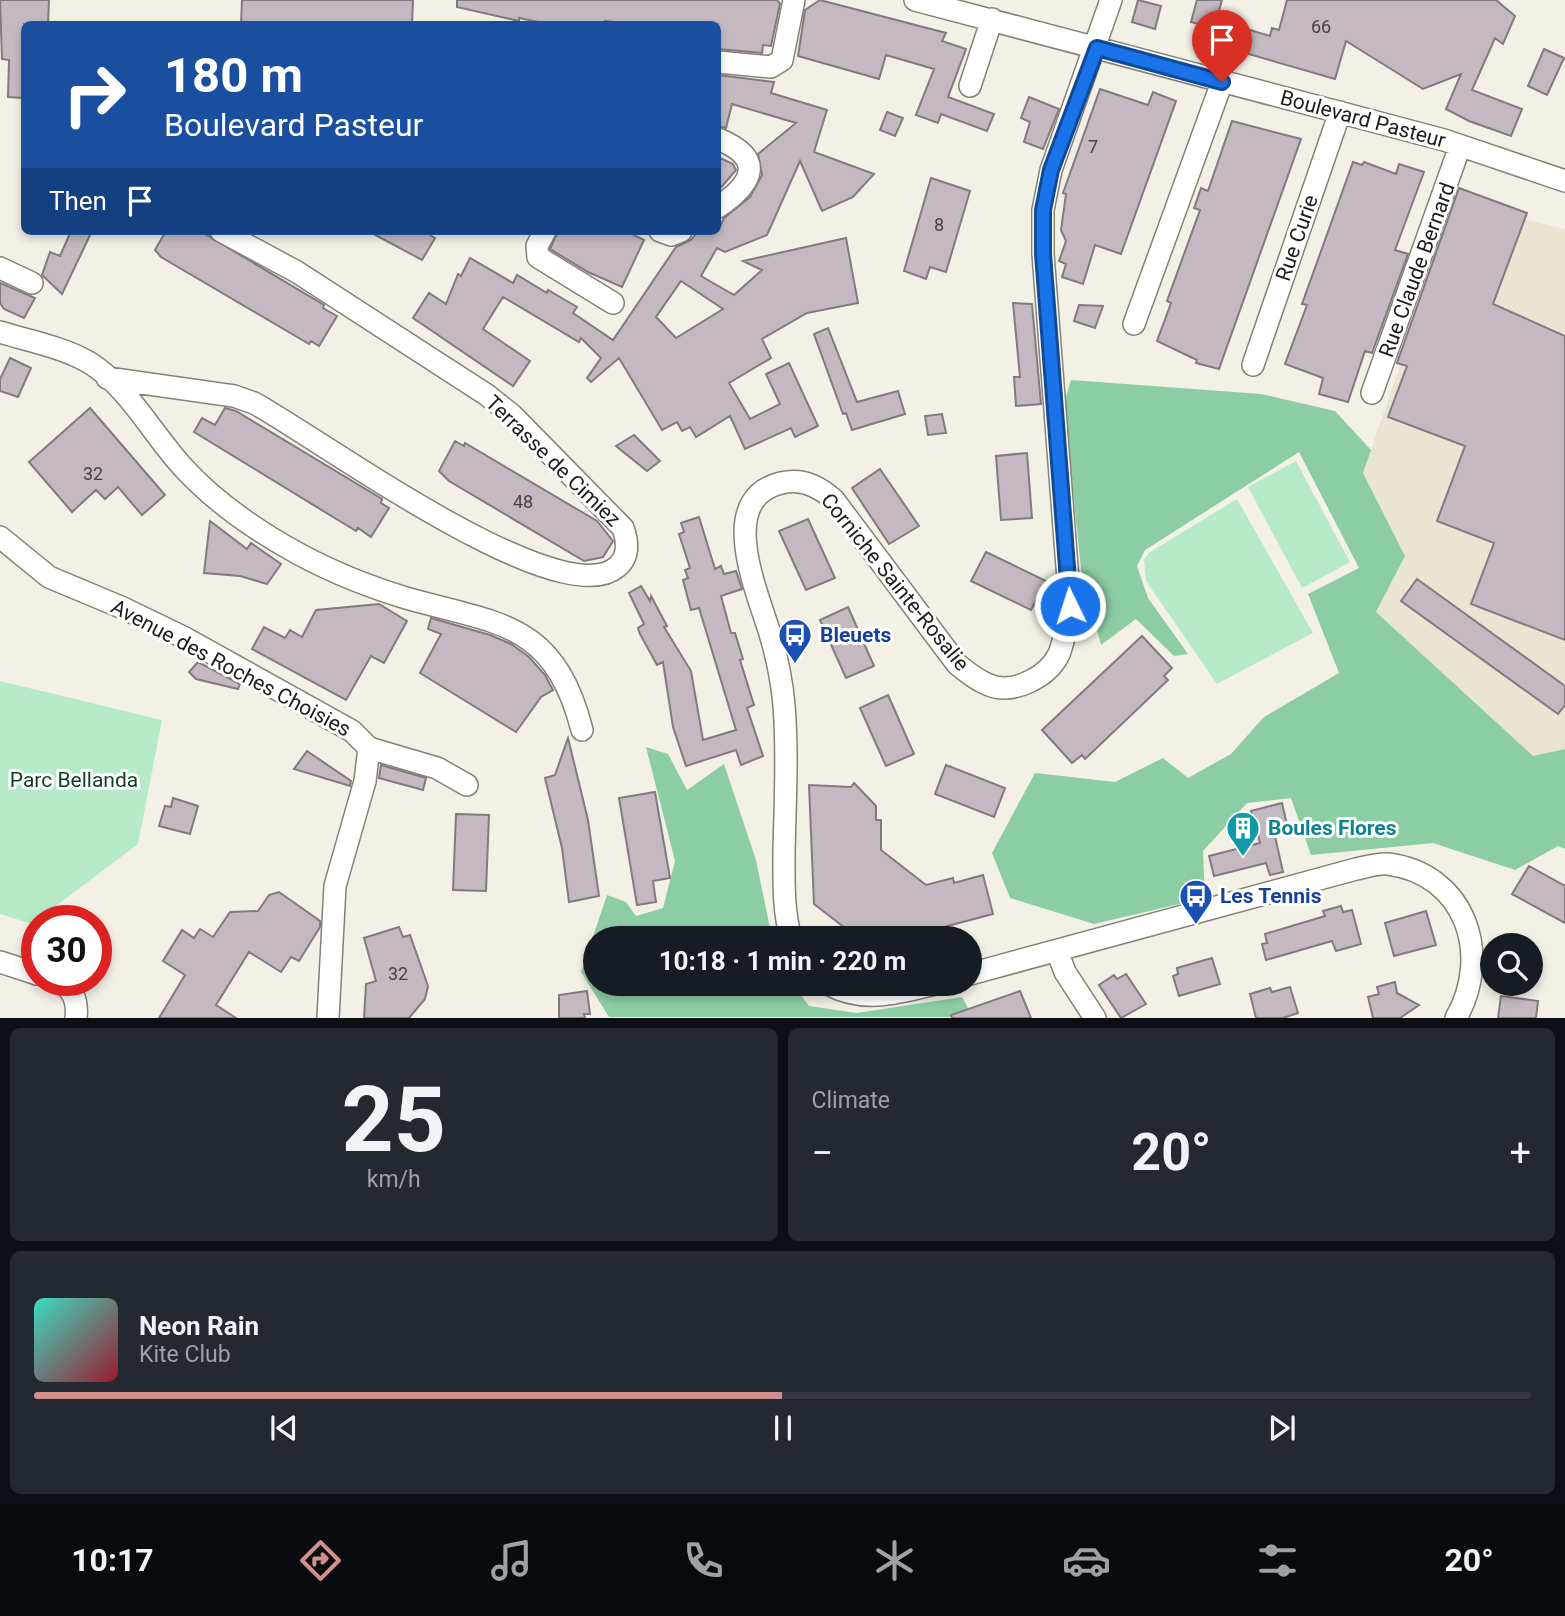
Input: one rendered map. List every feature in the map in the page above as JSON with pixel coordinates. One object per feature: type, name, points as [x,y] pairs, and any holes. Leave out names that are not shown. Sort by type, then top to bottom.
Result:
[{"type":"street","points":[[721,62],[771,67],[782,60],[794,0]]},
{"type":"street","name":"Boulevard Pasteur","points":[[915,0],[1340,112],[1460,146],[1565,181]]},
{"type":"street","name":"Corniche Sainte-Rosalie","points":[[789,926],[784,885],[783,698],[772,641],[745,545],[747,511],[755,497],[771,486],[793,481],[817,487],[834,499],[957,664],[974,678],[991,687],[1009,687],[1039,678],[1050,668],[1066,632],[1070,606],[1043,254],[1043,210],[1051,170],[1097,48],[1111,0]]},
{"type":"street","points":[[970,86],[992,19]]},
{"type":"street","points":[[1134,324],[1222,82]]},
{"type":"street","name":"Rue Curie","points":[[1253,365],[1340,112]]},
{"type":"street","points":[[721,140],[737,147],[746,155],[750,167],[747,180],[736,194],[721,205]]},
{"type":"street","name":"Rue Claude Bernard","points":[[1372,393],[1460,146]]},
{"type":"street","name":"Terrasse de Cimiez","points":[[107,378],[234,396],[254,403],[387,488],[538,566],[593,577],[605,576],[621,564],[626,552],[624,528],[512,415],[454,373],[297,272],[228,235]]},
{"type":"street","points":[[543,235],[537,246],[538,257],[613,303]]},
{"type":"street","points":[[0,268],[32,283]]},
{"type":"street","points":[[0,332],[75,355],[107,378],[182,466],[241,519],[313,561],[405,597],[500,622],[538,646],[566,686],[582,730]]},
{"type":"street","name":"Avenue des Roches Choisies","points":[[0,537],[49,577],[124,608],[183,638],[352,732],[369,748],[365,781],[335,886],[328,1017]]},
{"type":"street","points":[[369,748],[437,768],[467,785]]},
{"type":"street","points":[[982,971],[1356,869],[1385,864],[1409,869],[1433,880],[1447,890],[1463,913],[1472,943],[1473,972],[1467,999],[1456,1017]]},
{"type":"street","points":[[1058,951],[1065,972],[1095,1017]]},
{"type":"street","points":[[0,962],[21,969]]},
{"type":"street","points":[[74,996],[78,1005],[76,1017]]},
{"type":"shaded area","points":[[1456,203],[1565,229],[1565,749],[1533,756],[1376,612],[1405,556],[1363,473]]},
{"type":"green space","points":[[1071,380],[1261,394],[1335,411],[1371,450],[1363,473],[1405,556],[1376,612],[1533,756],[1565,749],[1565,849],[1558,846],[1515,870],[1433,843],[1311,855],[1291,798],[1247,803],[1203,851],[1205,898],[1094,924],[1010,898],[992,853],[1035,773],[1115,782],[1163,758],[1188,778],[1231,754],[1264,717],[1339,673],[1308,594],[1359,568],[1299,452],[1145,550],[1137,566],[1148,598],[1188,654],[1174,656],[1136,619],[1101,645],[1081,569],[1064,403]]},
{"type":"green space","points":[[1296,461],[1350,562],[1302,588],[1248,487]]},
{"type":"green space","points":[[1237,499],[1313,633],[1217,684],[1146,581],[1144,559],[1150,552]]},
{"type":"green space","name":"Parc Bellanda","points":[[0,681],[162,720],[138,844],[57,905],[21,905],[21,921],[0,914]]},
{"type":"green space","points":[[646,747],[668,754],[687,790],[724,764],[756,860],[770,926],[597,926],[607,895],[626,902],[636,916],[663,908],[675,861]]},
{"type":"green space","points":[[596,996],[802,996],[809,1006],[857,1013],[962,997],[973,1017],[609,1017]]},
{"type":"building","points":[[0,0],[49,0],[48,21],[21,21],[21,98],[8,97],[9,60],[2,59]]},
{"type":"building","points":[[242,0],[413,0],[412,21],[241,21]]},
{"type":"building","points":[[457,0],[777,0],[780,4],[771,46],[763,45],[762,53],[721,49],[721,21],[534,21],[519,18],[519,21],[457,7]]},
{"type":"building","points":[[820,0],[946,33],[942,41],[966,49],[948,97],[994,114],[987,131],[941,114],[938,123],[916,115],[934,69],[886,55],[879,79],[798,56],[805,10]]},
{"type":"building","points":[[1138,0],[1161,6],[1155,29],[1132,22]]},
{"type":"building","points":[[1197,0],[1222,0],[1214,28],[1191,22]]},
{"type":"building","points":[[1287,0],[1496,0],[1515,16],[1503,44],[1495,38],[1472,90],[1522,109],[1511,136],[1469,121],[1446,109],[1461,74],[1423,89],[1346,41],[1335,79],[1228,48],[1233,25],[1270,36],[1272,28],[1279,30]]},
{"type":"building","points":[[1544,49],[1564,58],[1547,95],[1528,86]]},
{"type":"building","points":[[721,75],[774,82],[771,93],[827,110],[814,152],[874,174],[853,197],[822,211],[800,161],[767,235],[725,252],[717,248],[701,276],[734,295],[762,270],[743,261],[846,238],[858,303],[807,313],[762,339],[771,358],[729,383],[750,419],[780,404],[766,374],[789,363],[818,426],[795,437],[791,428],[745,449],[730,416],[696,437],[690,427],[682,431],[677,422],[662,430],[619,358],[591,382],[587,378],[601,358],[581,338],[579,342],[503,297],[483,329],[530,361],[513,386],[413,318],[429,293],[446,304],[458,274],[461,276],[470,258],[513,283],[517,275],[547,293],[548,290],[577,307],[573,313],[613,340],[676,247],[691,240],[695,235],[721,235],[724,218],[750,197],[762,175],[758,154],[796,123],[732,104],[726,128],[721,127]],"holes":[[[681,281],[723,309],[676,338],[656,317]]]},
{"type":"building","points":[[1100,89],[1148,105],[1153,92],[1176,101],[1121,254],[1095,245],[1083,284],[1062,277],[1066,264],[1059,261],[1066,241],[1061,230],[1066,194],[1063,193]]},
{"type":"building","points":[[1029,97],[1059,109],[1043,149],[1024,142],[1030,122],[1021,118]]},
{"type":"building","points":[[887,112],[903,118],[895,136],[880,130]]},
{"type":"building","points":[[1232,121],[1301,139],[1219,369],[1196,363],[1197,360],[1157,341],[1171,303],[1167,301],[1200,210],[1194,208],[1201,188],[1208,191]]},
{"type":"building","points":[[721,158],[733,164],[736,170],[721,188]]},
{"type":"building","points":[[1353,162],[1362,165],[1364,162],[1396,174],[1399,164],[1424,172],[1395,250],[1408,254],[1372,353],[1365,351],[1348,402],[1319,394],[1323,378],[1285,364],[1307,305],[1302,304]]},
{"type":"building","points":[[931,178],[970,191],[946,272],[930,267],[926,279],[904,271]]},
{"type":"building","points":[[1459,188],[1527,213],[1493,304],[1565,336],[1565,640],[1471,604],[1494,543],[1437,521],[1465,446],[1388,417],[1407,366],[1397,363]]},
{"type":"building","points":[[69,235],[90,235],[62,294],[42,275],[50,252],[60,256]]},
{"type":"building","points":[[164,235],[207,235],[324,305],[323,308],[337,316],[319,346],[311,341],[309,344],[161,257],[155,250]]},
{"type":"building","points":[[375,235],[430,235],[435,238],[422,260]]},
{"type":"building","points":[[556,235],[634,235],[644,240],[622,287],[588,272],[550,249]]},
{"type":"building","points":[[0,283],[35,298],[24,318],[4,309],[0,303]]},
{"type":"building","points":[[1013,303],[1032,304],[1041,404],[1016,406],[1014,377],[1020,377]]},
{"type":"building","points":[[1079,305],[1103,306],[1095,328],[1074,321]]},
{"type":"building","points":[[828,328],[857,402],[898,391],[905,414],[852,430],[846,413],[843,414],[814,334]]},
{"type":"building","points":[[10,358],[31,368],[18,397],[0,391],[0,379]]},
{"type":"building","points":[[90,408],[165,495],[142,515],[118,487],[105,499],[96,490],[72,512],[29,462]]},
{"type":"building","points":[[225,408],[236,411],[382,499],[381,503],[389,508],[371,537],[358,528],[356,531],[194,432],[202,418],[215,425]]},
{"type":"building","points":[[942,414],[946,433],[928,435],[925,416]]},
{"type":"building","points":[[634,435],[660,461],[647,471],[616,446]]},
{"type":"building","points":[[455,441],[464,446],[465,443],[597,521],[613,541],[603,557],[584,561],[449,481],[439,471]]},
{"type":"building","points":[[1027,453],[1032,518],[1001,520],[996,456]]},
{"type":"building","points":[[880,469],[919,526],[889,544],[852,488]]},
{"type":"building","points":[[699,517],[715,569],[721,566],[724,574],[736,571],[742,589],[721,596],[731,633],[735,633],[743,659],[740,660],[754,705],[747,708],[763,756],[741,765],[736,750],[686,766],[673,727],[663,662],[657,665],[640,634],[638,628],[644,624],[629,593],[641,586],[650,601],[651,596],[667,626],[664,627],[691,671],[703,740],[736,730],[699,608],[691,610],[683,580],[688,578],[685,570],[690,568],[679,534],[684,532],[681,523]]},
{"type":"building","points":[[808,519],[835,578],[806,590],[779,531]]},
{"type":"building","points":[[210,521],[247,549],[251,543],[281,564],[267,584],[240,576],[204,573]]},
{"type":"building","points":[[986,552],[1046,581],[1031,610],[971,581]]},
{"type":"building","points":[[1417,579],[1565,686],[1565,705],[1558,714],[1401,601]]},
{"type":"building","points":[[379,604],[407,621],[384,663],[371,656],[346,700],[252,649],[264,627],[285,638],[290,630],[302,637],[316,610]]},
{"type":"building","points":[[848,607],[874,666],[846,678],[820,620]]},
{"type":"building","points":[[431,618],[511,644],[529,657],[545,675],[553,690],[541,697],[516,732],[420,673],[441,634],[428,629]]},
{"type":"building","points":[[1142,636],[1172,668],[1164,676],[1168,680],[1085,759],[1082,755],[1072,763],[1042,730]]},
{"type":"building","points":[[198,662],[240,684],[238,689],[196,679],[189,672]]},
{"type":"building","points":[[888,695],[914,754],[886,766],[860,708]]},
{"type":"building","points":[[568,738],[588,820],[599,896],[569,902],[562,848],[545,778],[555,775]]},
{"type":"building","points":[[307,751],[351,781],[350,786],[294,769]]},
{"type":"building","points":[[381,765],[426,778],[423,790],[379,778]]},
{"type":"building","points":[[946,765],[1005,788],[994,817],[935,794]]},
{"type":"building","points":[[854,783],[876,806],[876,820],[881,820],[881,850],[926,885],[953,878],[954,883],[983,875],[993,914],[948,926],[842,926],[814,904],[809,785],[851,787]]},
{"type":"building","points":[[655,792],[670,878],[653,881],[656,902],[637,905],[619,798]]},
{"type":"building","points":[[173,798],[198,806],[190,834],[159,826],[165,806],[171,807]]},
{"type":"building","points":[[1282,803],[1288,829],[1274,832],[1283,872],[1270,875],[1266,863],[1214,876],[1209,856],[1260,843],[1251,811]]},
{"type":"building","points":[[456,814],[489,815],[486,891],[453,890]]},
{"type":"building","points":[[1529,866],[1565,886],[1565,923],[1512,894]]},
{"type":"building","points":[[279,892],[320,921],[320,927],[299,961],[291,957],[281,972],[249,952],[216,1005],[236,1018],[159,1018],[185,975],[163,961],[182,930],[194,938],[200,929],[213,937],[230,912],[258,911],[269,895]]},
{"type":"building","points":[[1341,906],[1343,912],[1352,910],[1361,944],[1336,951],[1332,941],[1266,960],[1262,944],[1267,943],[1265,934],[1325,916],[1323,911]]},
{"type":"building","points":[[1426,911],[1436,945],[1394,956],[1385,923]]},
{"type":"building","points":[[399,927],[403,937],[410,935],[428,986],[425,999],[409,1018],[364,1018],[366,984],[376,981],[364,938]]},
{"type":"building","points":[[1212,958],[1220,984],[1179,996],[1173,976],[1178,974],[1177,968]]},
{"type":"building","points":[[1126,974],[1146,1004],[1121,1018],[1099,985],[1114,975],[1117,979]]},
{"type":"building","points":[[1395,982],[1397,993],[1419,1005],[1400,1018],[1373,1018],[1368,997],[1379,994],[1377,987]]},
{"type":"building","points":[[1290,987],[1298,1013],[1283,1018],[1256,1018],[1250,994],[1270,988],[1272,992]]},
{"type":"building","points":[[1020,991],[1031,1018],[952,1018],[951,1015]]},
{"type":"building","points":[[583,992],[583,996],[588,996],[590,1014],[584,1014],[585,1018],[559,1018],[559,995]]},
{"type":"building","points":[[1501,996],[1538,1001],[1536,1018],[1498,1018]]},
{"type":"place","name":"Bleuets","points":[[795,665]]},
{"type":"place","name":"Boules Flores","points":[[1243,858]]},
{"type":"place","name":"Les Tennis","points":[[1196,926]]},
{"type":"route","points":[[1070,606],[1043,254],[1043,210],[1051,170],[1097,48],[1222,82]]}]
